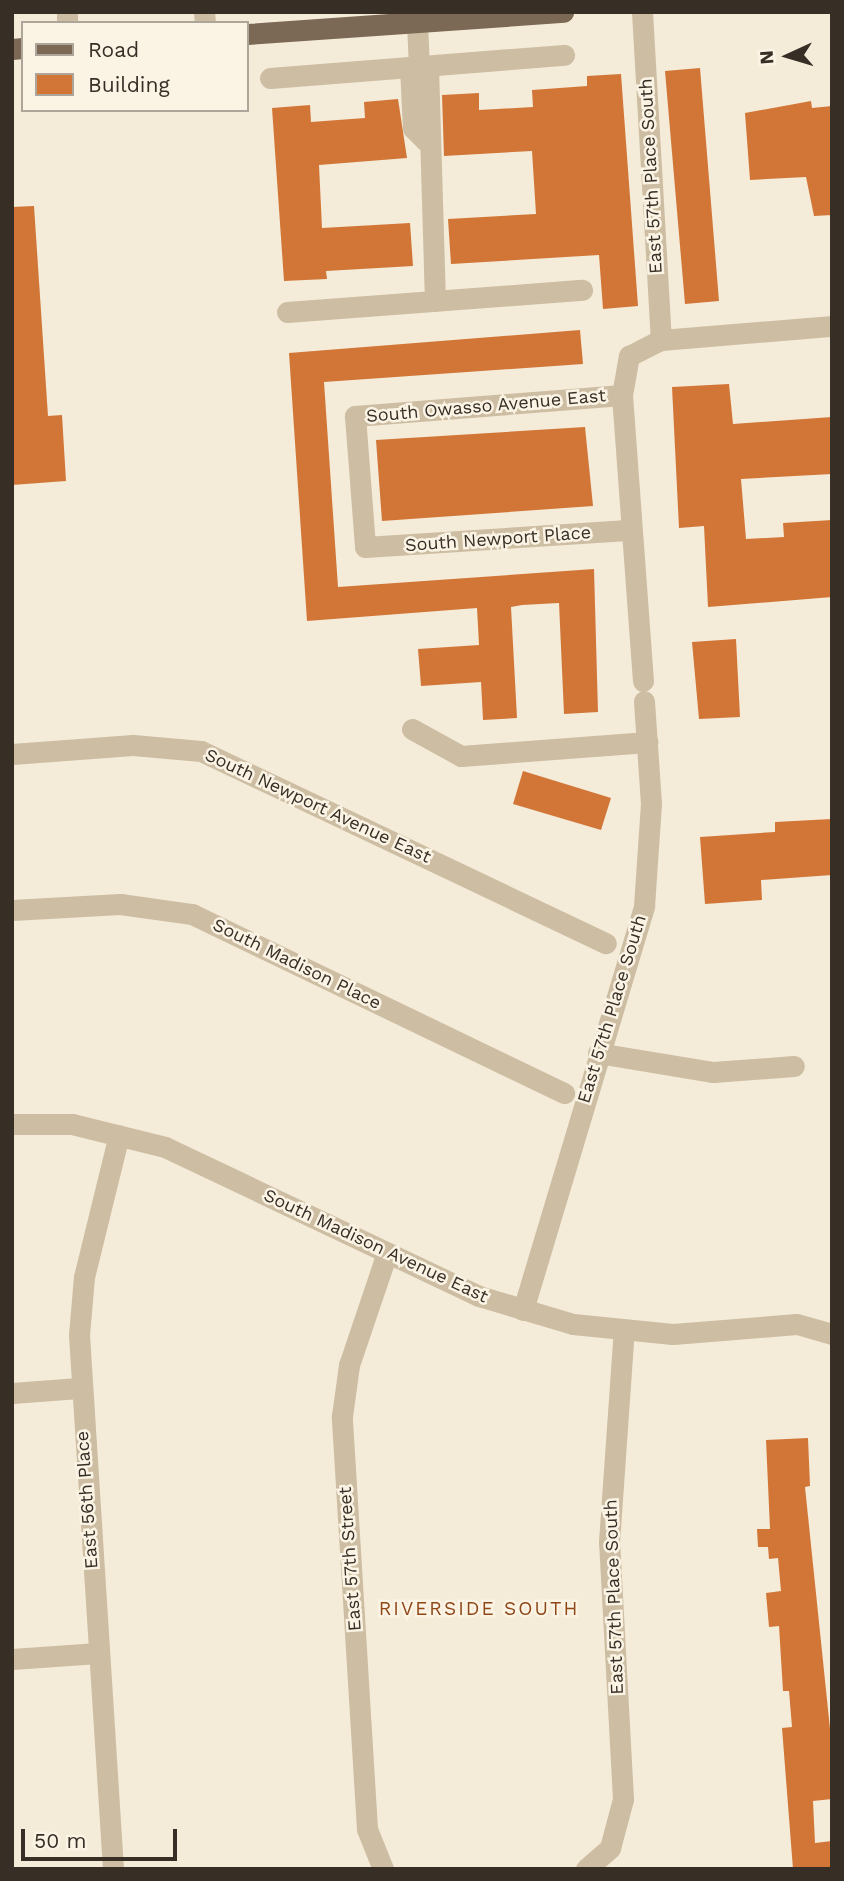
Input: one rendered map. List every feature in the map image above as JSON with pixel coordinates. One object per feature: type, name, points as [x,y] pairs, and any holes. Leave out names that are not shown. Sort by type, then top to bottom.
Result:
[{"type":"main road","points":[[248,34],[563,12]]},
{"type":"street","name":"East 57th Place South","points":[[642,12],[661,340]]},
{"type":"street","points":[[417,22],[419,67],[413,128],[426,141],[435,301]]},
{"type":"street","points":[[270,78],[564,55]]},
{"type":"street","points":[[287,312],[582,290]]},
{"type":"street","name":"South Owasso Avenue East","points":[[365,547],[355,416],[622,395],[629,356],[661,340],[832,326]]},
{"type":"street","name":"East 57th Place South","points":[[523,1310],[644,906],[650,842],[647,742],[622,395]]},
{"type":"street","name":"South Newport Place","points":[[365,547],[631,530]]},
{"type":"street","points":[[412,729],[461,756],[647,742]]},
{"type":"street","name":"South Newport Avenue East","points":[[12,754],[133,745],[201,751],[606,943]]},
{"type":"street","name":"South Madison Place","points":[[12,910],[120,904],[192,914],[564,1093]]},
{"type":"street","points":[[598,1053],[713,1073],[794,1066]]},
{"type":"street","name":"South Madison Avenue East","points":[[12,1124],[72,1124],[165,1147],[387,1253],[523,1310],[624,1330],[684,1334],[797,1324],[831,1333]]},
{"type":"street","name":"East 56th Place","points":[[113,1869],[79,1388],[83,1277],[120,1135]]},
{"type":"street","name":"East 57th Street","points":[[383,1869],[368,1829],[342,1416],[349,1365],[387,1253]]},
{"type":"street","name":"East 57th Place South","points":[[594,1864],[621,1826],[623,1799],[609,1542],[624,1330]]},
{"type":"street","points":[[12,1393],[79,1388]]},
{"type":"street","points":[[12,1660],[98,1653]]},
{"type":"building","points":[[700,68],[719,301],[685,304],[665,71]]},
{"type":"building","points":[[621,74],[638,306],[603,309],[599,255],[451,264],[448,219],[536,214],[532,151],[444,156],[442,95],[479,93],[479,110],[533,107],[532,90],[587,86],[587,76]]},
{"type":"building","points":[[398,99],[407,158],[319,165],[322,228],[410,223],[413,266],[326,271],[327,279],[284,281],[272,108],[310,105],[311,122],[365,118],[364,102]]},
{"type":"building","points":[[811,101],[812,108],[832,106],[832,215],[814,216],[806,177],[750,180],[745,113]]},
{"type":"building","points":[[34,206],[48,416],[62,415],[66,481],[12,485],[12,207]]},
{"type":"building","points":[[580,330],[583,364],[324,382],[338,587],[594,569],[598,712],[564,714],[559,603],[522,605],[511,607],[517,718],[483,720],[481,682],[421,686],[418,649],[479,645],[477,608],[307,621],[289,353]]},
{"type":"building","points":[[729,384],[733,424],[832,417],[832,474],[741,479],[746,539],[784,537],[783,523],[832,520],[832,597],[708,607],[704,526],[679,528],[672,387]]},
{"type":"building","points":[[585,427],[593,506],[382,521],[376,440]]},
{"type":"building","points":[[736,639],[740,717],[699,719],[692,642]]},
{"type":"building","points":[[523,771],[611,798],[601,830],[513,804]]},
{"type":"building","points":[[832,819],[832,875],[761,880],[762,900],[705,904],[700,837],[775,832],[775,822]]},
{"type":"building","points":[[808,1438],[810,1486],[805,1487],[832,1748],[832,1799],[813,1801],[815,1843],[832,1841],[832,1869],[793,1869],[782,1728],[792,1727],[789,1691],[783,1691],[779,1626],[769,1627],[766,1593],[781,1591],[778,1558],[769,1559],[768,1547],[758,1547],[757,1529],[770,1529],[766,1440]]},
{"type":"district","name":"RIVERSIDE SOUTH","points":[[479,1609]]}]
